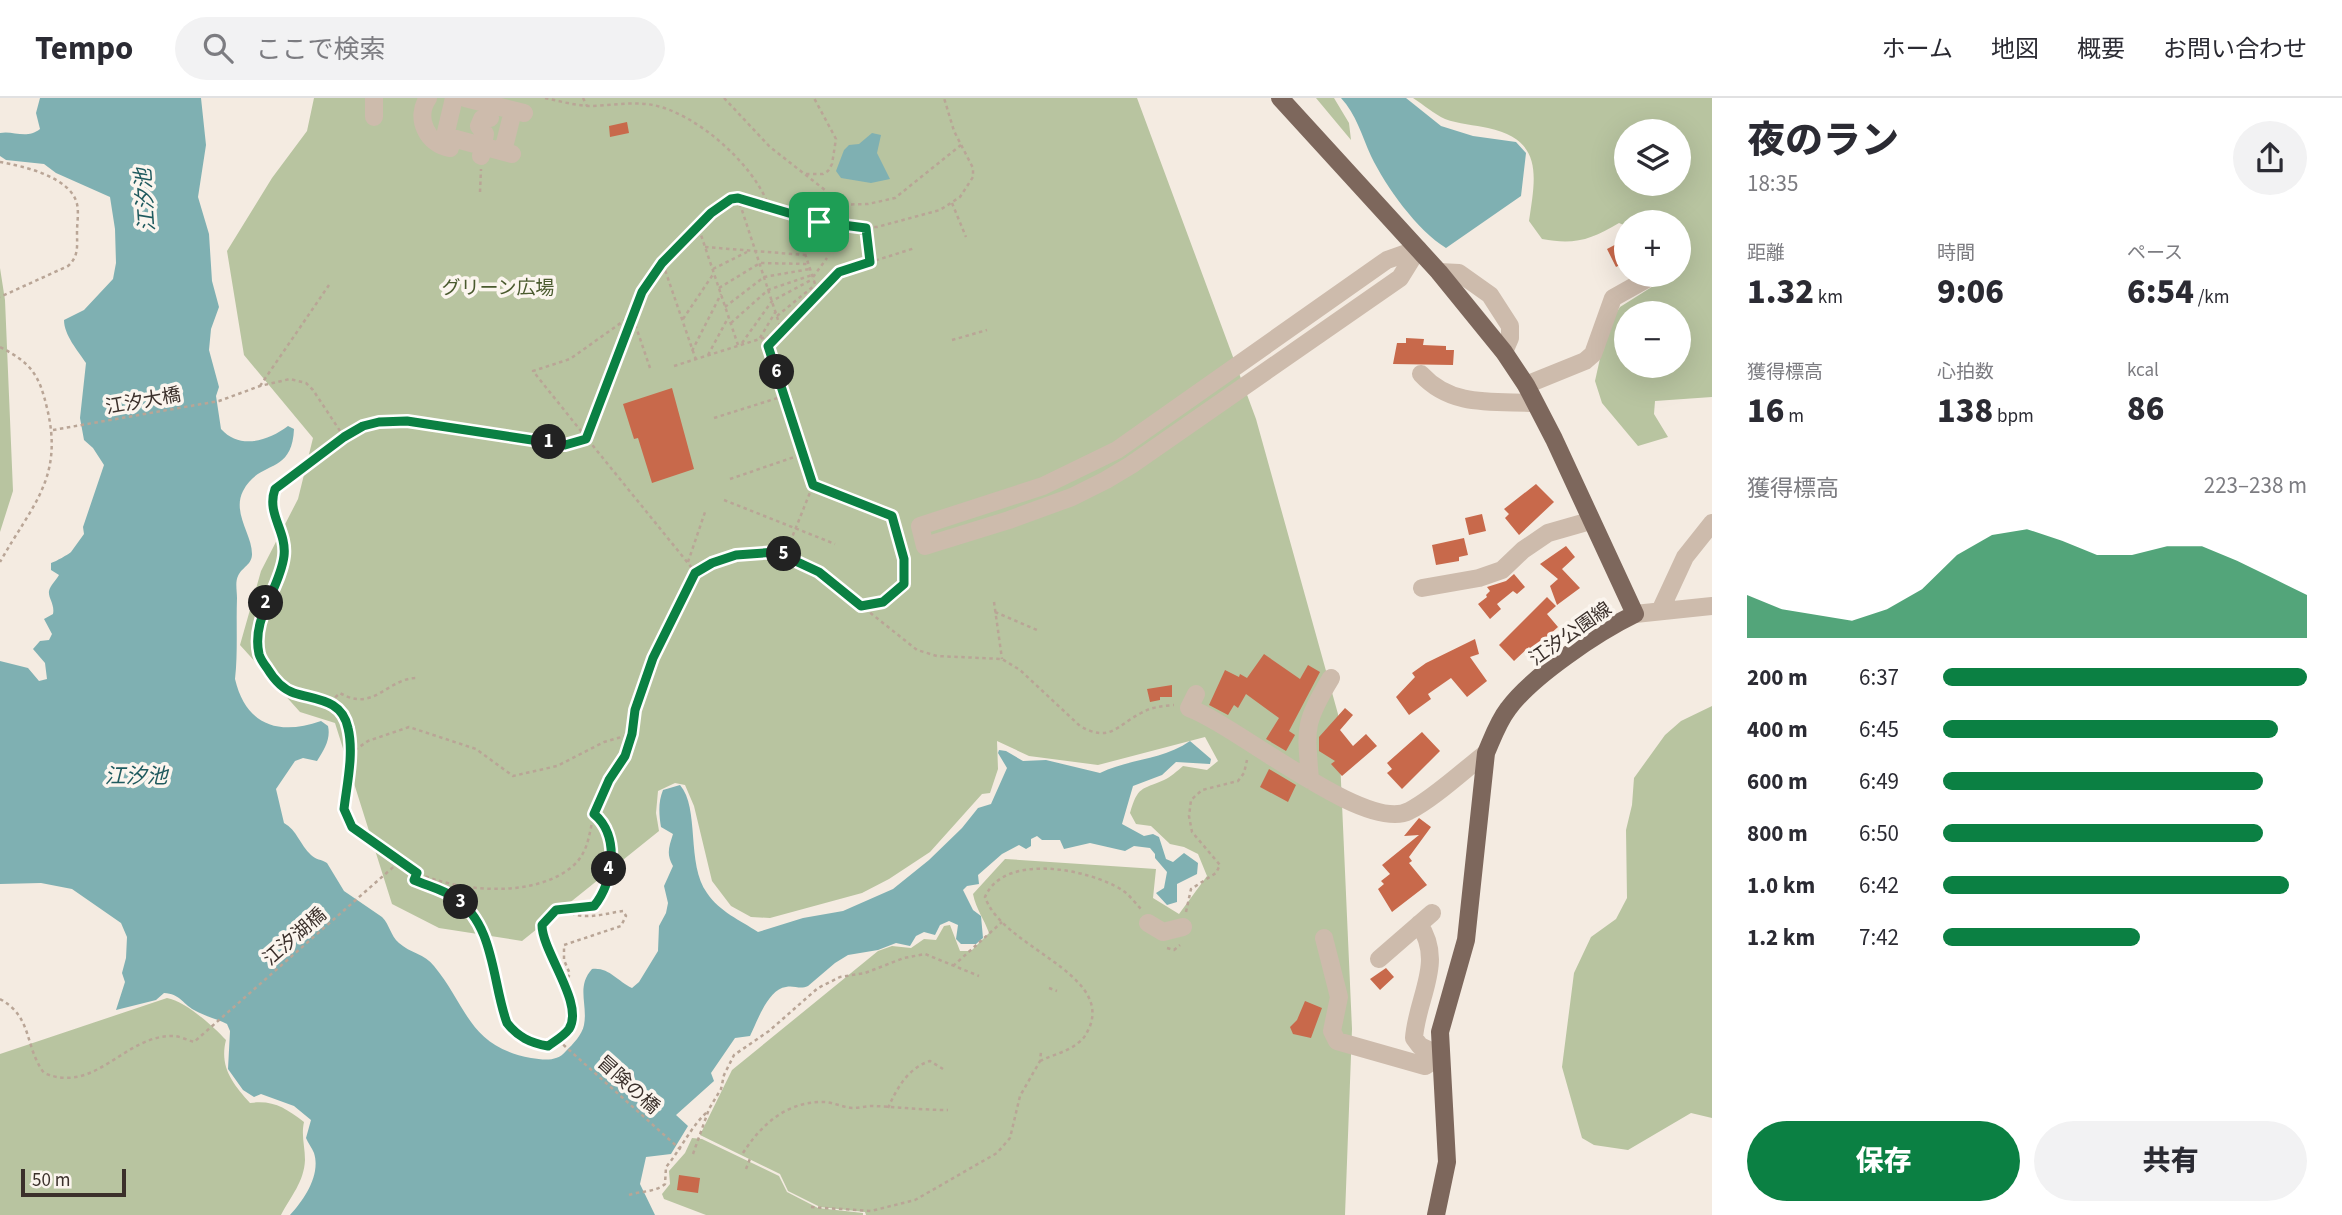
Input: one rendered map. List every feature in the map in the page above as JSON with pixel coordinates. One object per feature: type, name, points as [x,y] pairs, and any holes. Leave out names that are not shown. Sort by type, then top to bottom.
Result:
[{"type":"main road","name":"江汐公園線","points":[[1280,98],[1419,249],[1504,352],[1526,385],[1635,614],[1574,651],[1531,686],[1510,706],[1486,753],[1466,940],[1440,1032],[1447,1162],[1436,1215]]},
{"type":"street","points":[[374,98],[374,117]]},
{"type":"street","points":[[428,98],[422,122],[432,140],[439,146],[450,148]]},
{"type":"street","points":[[454,98],[445,136],[491,127],[518,112]]},
{"type":"street","points":[[465,98],[491,127],[508,153]]},
{"type":"street","points":[[1419,249],[1400,278],[1131,465],[1072,497],[925,546],[920,526],[1042,486],[1117,450],[1387,260],[1419,249]]},
{"type":"street","points":[[1526,385],[1585,361],[1593,354],[1613,298],[1633,287]]},
{"type":"street","points":[[1421,374],[1441,390],[1462,399],[1480,403],[1535,403]]},
{"type":"street","points":[[1422,588],[1502,570],[1523,550],[1548,533],[1590,521]]},
{"type":"street","points":[[1660,611],[1685,557],[1712,523]]},
{"type":"street","points":[[1462,581],[1472,597]]},
{"type":"street","points":[[1635,614],[1712,606]]},
{"type":"street","points":[[1310,780],[1306,732],[1315,704],[1331,678]]},
{"type":"street","points":[[1193,701],[1244,739],[1310,780],[1366,809],[1386,816],[1408,813],[1486,753]]},
{"type":"street","points":[[1315,704],[1324,712],[1322,721]]},
{"type":"street","points":[[1379,960],[1426,918],[1432,953],[1414,1038],[1420,1046],[1441,1056]]},
{"type":"street","points":[[1148,923],[1163,932],[1184,927]]},
{"type":"street","points":[[1324,938],[1339,997],[1332,1031],[1337,1041],[1425,1066],[1441,1056]]},
{"type":"path","points":[[545,98],[587,106],[650,104],[674,111],[722,144],[752,173],[768,205]]},
{"type":"path","points":[[583,98],[587,106]]},
{"type":"path","points":[[724,98],[770,147],[825,190],[819,222]]},
{"type":"path","points":[[806,174],[823,174],[828,171],[836,146],[836,139],[814,98]]},
{"type":"path","points":[[586,439],[642,292],[662,263],[720,205],[738,198],[819,222],[866,228],[940,210],[960,197],[973,177],[973,168],[954,131],[944,98]]},
{"type":"path","points":[[480,192],[491,127]]},
{"type":"path","points":[[823,205],[867,204],[895,198],[962,144]]},
{"type":"path","points":[[0,162],[32,169],[65,186],[77,205],[78,250],[68,266],[0,297]]},
{"type":"path","points":[[738,198],[782,332]]},
{"type":"path","points":[[952,203],[966,237]]},
{"type":"path","points":[[792,214],[818,293]]},
{"type":"path","points":[[698,227],[740,344]]},
{"type":"path","points":[[866,228],[870,262]]},
{"type":"path","points":[[705,247],[805,255]]},
{"type":"path","points":[[785,555],[813,485],[768,346],[839,272],[915,248]]},
{"type":"path","points":[[683,319],[713,271],[749,251]]},
{"type":"path","points":[[740,344],[772,302],[813,277],[827,258]]},
{"type":"path","points":[[662,263],[695,360]]},
{"type":"path","points":[[719,288],[760,263],[808,264]]},
{"type":"path","points":[[725,307],[764,276],[810,269]]},
{"type":"path","points":[[731,323],[768,289],[813,277]]},
{"type":"path","points":[[260,386],[329,285]]},
{"type":"path","points":[[760,338],[776,313],[815,285]]},
{"type":"path","points":[[692,351],[721,294]]},
{"type":"path","points":[[632,316],[650,368]]},
{"type":"path","points":[[632,316],[570,359],[533,371],[586,439],[643,504],[664,536],[695,573]]},
{"type":"path","points":[[708,355],[729,317]]},
{"type":"path","points":[[952,340],[987,330]]},
{"type":"path","points":[[674,366],[782,332]]},
{"type":"path","points":[[0,347],[20,358],[34,371],[43,392],[53,430],[53,453],[45,485],[0,562]]},
{"type":"path","name":"江汐大橋","points":[[53,430],[219,401],[260,386],[290,379],[306,383],[344,437]]},
{"type":"path","points":[[714,418],[784,396]]},
{"type":"path","points":[[586,439],[565,445],[407,421],[379,422],[363,426],[344,437],[275,489],[271,501],[273,515],[284,543],[284,558],[259,628],[259,654],[281,686],[293,693],[330,702],[348,725],[349,754],[344,809],[346,818],[352,827],[417,873],[473,888],[505,889],[538,882],[574,864],[589,841],[594,814],[609,780],[625,756],[632,734],[635,710],[653,658],[695,573],[712,563],[736,555],[760,552],[785,555],[819,572],[924,653],[1002,659],[1020,670],[1080,726],[1091,732],[1114,732],[1141,712],[1159,706],[1193,701]]},
{"type":"path","points":[[730,479],[803,454]]},
{"type":"path","points":[[813,485],[892,516],[904,559],[904,584],[883,602],[861,606]]},
{"type":"path","points":[[724,500],[835,544]]},
{"type":"path","points":[[687,563],[705,512]]},
{"type":"path","points":[[994,601],[1002,659]]},
{"type":"path","points":[[995,612],[1037,630]]},
{"type":"path","points":[[330,702],[340,693],[351,700],[369,698],[405,678],[417,678]]},
{"type":"path","points":[[349,754],[368,741],[410,727],[476,749],[513,776],[557,766],[604,742],[632,734]]},
{"type":"path","points":[[1163,947],[1174,950],[1180,946],[1184,939],[1191,889],[1216,873],[1220,865],[1192,832],[1189,816],[1191,800],[1202,790],[1238,781],[1244,773],[1247,760],[1244,739]]},
{"type":"path","points":[[417,873],[414,880],[457,898],[481,928],[501,1008],[515,1034],[530,1042],[548,1046],[558,1040],[571,1024],[564,984],[545,940],[542,925],[556,910],[594,906],[603,896],[611,844],[601,820],[594,814]]},
{"type":"path","name":"江汐湖橋","points":[[0,999],[20,1014],[26,1024],[37,1064],[44,1073],[64,1080],[87,1074],[157,1039],[174,1036],[194,1042],[399,862]]},
{"type":"path","points":[[1040,1062],[1081,1041],[1094,1013],[1091,999],[1081,984],[1064,969],[1031,948],[1002,922],[989,907],[985,897],[989,887],[1015,870],[1037,868],[1065,871],[1122,890],[1142,910],[1148,923]]},
{"type":"path","points":[[564,984],[570,974],[564,960],[564,945],[621,926],[626,916],[623,911],[575,915],[565,909]]},
{"type":"path","points":[[952,966],[1002,922]]},
{"type":"path","points":[[629,1195],[644,1190],[653,1191],[665,1184],[666,1167],[709,1109],[721,1089],[724,1075],[734,1055],[769,1031],[818,988],[840,977],[865,974],[915,955],[925,954],[979,976]]},
{"type":"path","points":[[1049,988],[1057,991]]},
{"type":"path","name":"冒険の橋","points":[[558,1040],[685,1154]]},
{"type":"path","points":[[811,1207],[871,1211],[915,1200],[997,1153],[1010,1138],[1020,1097],[1040,1062],[1041,1052]]},
{"type":"path","points":[[888,1108],[901,1083],[921,1064],[930,1062],[943,1069]]},
{"type":"path","points":[[743,1153],[763,1125],[792,1108],[822,1101],[855,1108],[948,1110]]},
{"type":"path","points":[[693,1154],[709,1109]]},
{"type":"path","points":[[746,1169],[751,1156]]},
{"type":"green space","name":"グリーン広場","points":[[314,98],[1137,98],[1256,419],[1338,714],[1352,1029],[1345,1215],[866,1215],[865,1212],[820,1207],[788,1191],[780,1174],[700,1135],[732,1070],[878,951],[892,946],[911,948],[924,939],[936,940],[944,926],[950,925],[960,951],[971,951],[989,933],[973,894],[1005,859],[1156,869],[1153,898],[1179,914],[1207,876],[1198,854],[1170,844],[1151,826],[1136,824],[1130,813],[1141,790],[1167,779],[1183,766],[1207,770],[1218,761],[1205,737],[1098,765],[1029,756],[997,741],[998,769],[990,793],[982,794],[930,852],[862,893],[770,918],[751,917],[731,906],[712,881],[694,806],[685,785],[675,783],[658,791],[656,813],[659,831],[522,941],[439,928],[392,904],[335,723],[300,712],[240,645],[261,571],[298,499],[313,438],[244,355],[227,251],[272,178],[307,131]]},
{"type":"green space","points":[[1316,98],[1334,98],[1349,123],[1351,140]]},
{"type":"green space","points":[[1413,98],[1712,98],[1712,397],[1655,401],[1654,414],[1668,437],[1638,446],[1602,403],[1595,381],[1607,327],[1614,316],[1614,378],[1691,378],[1691,301],[1630,301],[1652,287],[1691,287],[1691,210],[1614,210],[1614,226],[1600,234],[1573,241],[1542,239],[1529,221],[1534,175],[1532,162],[1519,141],[1488,128],[1445,119]]},
{"type":"green space","points":[[0,268],[5,300],[13,491],[0,532]]},
{"type":"green space","points":[[1712,706],[1712,1118],[1691,1113],[1628,1150],[1594,1145],[1582,1138],[1562,1067],[1574,973],[1591,937],[1616,919],[1627,898],[1626,830],[1632,805],[1634,778],[1665,735],[1681,721]]},
{"type":"green space","points":[[167,998],[190,1009],[226,1040],[226,1067],[233,1082],[250,1103],[279,1106],[304,1122],[304,1168],[300,1182],[281,1215],[0,1215],[0,1054]]},
{"type":"green space","points":[[692,1138],[702,1139],[779,1176],[787,1192],[818,1208],[863,1215],[706,1215],[664,1199],[662,1194],[670,1184],[669,1171],[685,1153]]},
{"type":"water","name":"江汐池","points":[[40,98],[201,98],[206,145],[198,197],[209,234],[212,281],[219,307],[211,329],[209,350],[219,387],[216,396],[221,429],[237,440],[254,441],[272,436],[288,426],[294,429],[292,444],[287,454],[281,461],[257,474],[240,499],[241,515],[252,554],[237,581],[235,679],[247,707],[266,723],[291,727],[321,721],[328,726],[328,740],[317,761],[303,758],[295,761],[276,789],[284,823],[311,855],[327,863],[344,891],[382,917],[399,943],[430,962],[472,1023],[494,1044],[531,1058],[545,1060],[559,1057],[583,1029],[583,989],[592,969],[608,972],[632,988],[639,982],[658,951],[659,926],[668,903],[664,886],[673,866],[669,847],[673,834],[661,827],[660,799],[663,790],[680,785],[690,807],[697,867],[707,893],[724,911],[758,932],[803,918],[843,911],[893,889],[929,860],[978,808],[991,804],[1007,768],[998,753],[999,750],[1023,761],[1046,760],[1100,773],[1157,756],[1190,741],[1211,759],[1210,764],[1176,762],[1162,775],[1133,786],[1122,824],[1144,836],[1153,834],[1159,837],[1166,859],[1173,862],[1184,853],[1198,863],[1197,874],[1177,884],[1177,902],[1167,905],[1156,893],[1164,888],[1167,872],[1150,848],[1134,846],[1125,851],[1090,843],[1064,849],[1060,840],[1042,840],[1037,836],[1031,839],[1031,846],[1026,849],[1019,845],[1002,854],[978,875],[979,884],[967,886],[963,890],[973,910],[981,916],[983,938],[976,944],[961,944],[956,939],[958,925],[949,921],[940,925],[935,935],[924,932],[916,936],[910,946],[896,943],[878,950],[848,955],[808,986],[780,989],[764,1007],[750,1036],[735,1038],[711,1073],[714,1081],[676,1115],[688,1126],[671,1154],[646,1157],[640,1184],[655,1215],[290,1215],[306,1195],[315,1170],[314,1153],[306,1138],[311,1120],[294,1106],[261,1094],[254,1097],[243,1090],[228,1069],[230,1031],[227,1024],[198,1012],[174,995],[164,993],[156,1000],[116,1010],[125,982],[122,973],[127,937],[121,923],[72,889],[41,883],[0,884],[0,661],[28,668],[39,681],[47,679],[45,663],[33,649],[40,641],[49,640],[52,634],[44,619],[53,614],[49,591],[59,575],[51,570],[51,563],[71,552],[84,534],[83,527],[104,465],[84,440],[80,418],[86,363],[69,337],[64,320],[84,310],[113,279],[116,263],[110,197],[56,173],[44,164],[6,160],[0,156],[0,133],[30,134],[40,129],[36,113]]},
{"type":"water","points":[[1341,98],[1406,98],[1441,126],[1473,136],[1516,142],[1526,153],[1521,196],[1446,248],[1413,219],[1394,194],[1371,156],[1355,118]]},
{"type":"water","points":[[872,133],[881,135],[877,153],[890,179],[871,183],[841,178],[836,171],[844,150],[849,145],[859,144]]},
{"type":"building","points":[[627,122],[629,133],[610,137],[609,126]]},
{"type":"building","points":[[1614,245],[1614,263],[1607,249]]},
{"type":"building","points":[[1406,338],[1424,339],[1423,345],[1446,346],[1446,350],[1454,350],[1453,365],[1393,364],[1397,343],[1406,343]]},
{"type":"building","points":[[672,388],[694,469],[652,483],[638,438],[634,439],[623,404]]},
{"type":"building","points":[[1536,484],[1554,502],[1519,535],[1505,518],[1509,514],[1504,509]]},
{"type":"building","points":[[1482,514],[1486,531],[1469,535],[1465,518]]},
{"type":"building","points":[[1464,538],[1468,555],[1459,557],[1459,561],[1436,565],[1432,545]]},
{"type":"building","points":[[1566,546],[1575,557],[1562,569],[1580,588],[1557,605],[1550,586],[1558,579],[1540,564]]},
{"type":"building","points":[[1514,574],[1525,587],[1517,594],[1513,591],[1497,604],[1501,609],[1490,619],[1478,604],[1487,597],[1490,591],[1487,587],[1506,581]]},
{"type":"building","points":[[1547,597],[1556,606],[1547,614],[1558,627],[1532,650],[1529,647],[1514,661],[1499,645]]},
{"type":"building","points":[[1475,639],[1479,654],[1470,657],[1487,681],[1467,697],[1451,678],[1428,694],[1431,699],[1409,715],[1396,697],[1415,677],[1412,673],[1426,663]]},
{"type":"building","points":[[1264,654],[1300,679],[1308,665],[1320,672],[1289,731],[1295,735],[1286,751],[1266,739],[1279,718],[1246,694],[1238,708],[1234,705],[1228,715],[1209,705],[1225,670],[1247,678]]},
{"type":"building","points":[[1172,685],[1172,697],[1160,697],[1160,700],[1150,702],[1147,689]]},
{"type":"building","points":[[1345,708],[1353,715],[1340,730],[1353,746],[1366,734],[1377,746],[1342,776],[1331,764],[1335,761],[1319,751],[1319,737]]},
{"type":"building","points":[[1422,732],[1440,751],[1402,789],[1387,773],[1392,769],[1387,763]]},
{"type":"building","points":[[1269,769],[1296,785],[1288,802],[1260,787]]},
{"type":"building","points":[[1419,818],[1431,827],[1409,857],[1412,861],[1409,863],[1427,885],[1392,912],[1378,889],[1384,884],[1381,881],[1390,874],[1382,865],[1419,835],[1404,836]]},
{"type":"building","points":[[1386,968],[1394,977],[1380,990],[1370,979]]},
{"type":"building","points":[[1305,1001],[1322,1008],[1311,1038],[1293,1034],[1290,1027],[1297,1020]]},
{"type":"building","points":[[679,1175],[700,1178],[698,1193],[677,1190]]},
{"type":"route","points":[[738,198],[819,222],[866,228],[870,262],[839,272],[768,346],[813,485],[892,516],[904,559],[904,584],[898,593],[883,602],[861,606],[819,572],[776,552],[736,555],[712,563],[695,573],[653,658],[635,710],[632,734],[625,756],[609,780],[594,814],[609,834],[611,844],[610,866],[603,896],[594,906],[556,910],[542,925],[542,933],[568,997],[571,1017],[569,1030],[548,1046],[530,1042],[515,1034],[507,1023],[501,1008],[486,940],[474,917],[457,898],[414,880],[417,873],[352,827],[346,818],[344,809],[351,740],[348,725],[342,715],[330,702],[293,693],[281,686],[259,654],[259,628],[284,558],[284,543],[273,515],[271,501],[275,489],[344,437],[363,426],[379,422],[407,421],[565,445],[586,439],[642,292],[662,263],[711,213],[720,205],[738,198]]}]
